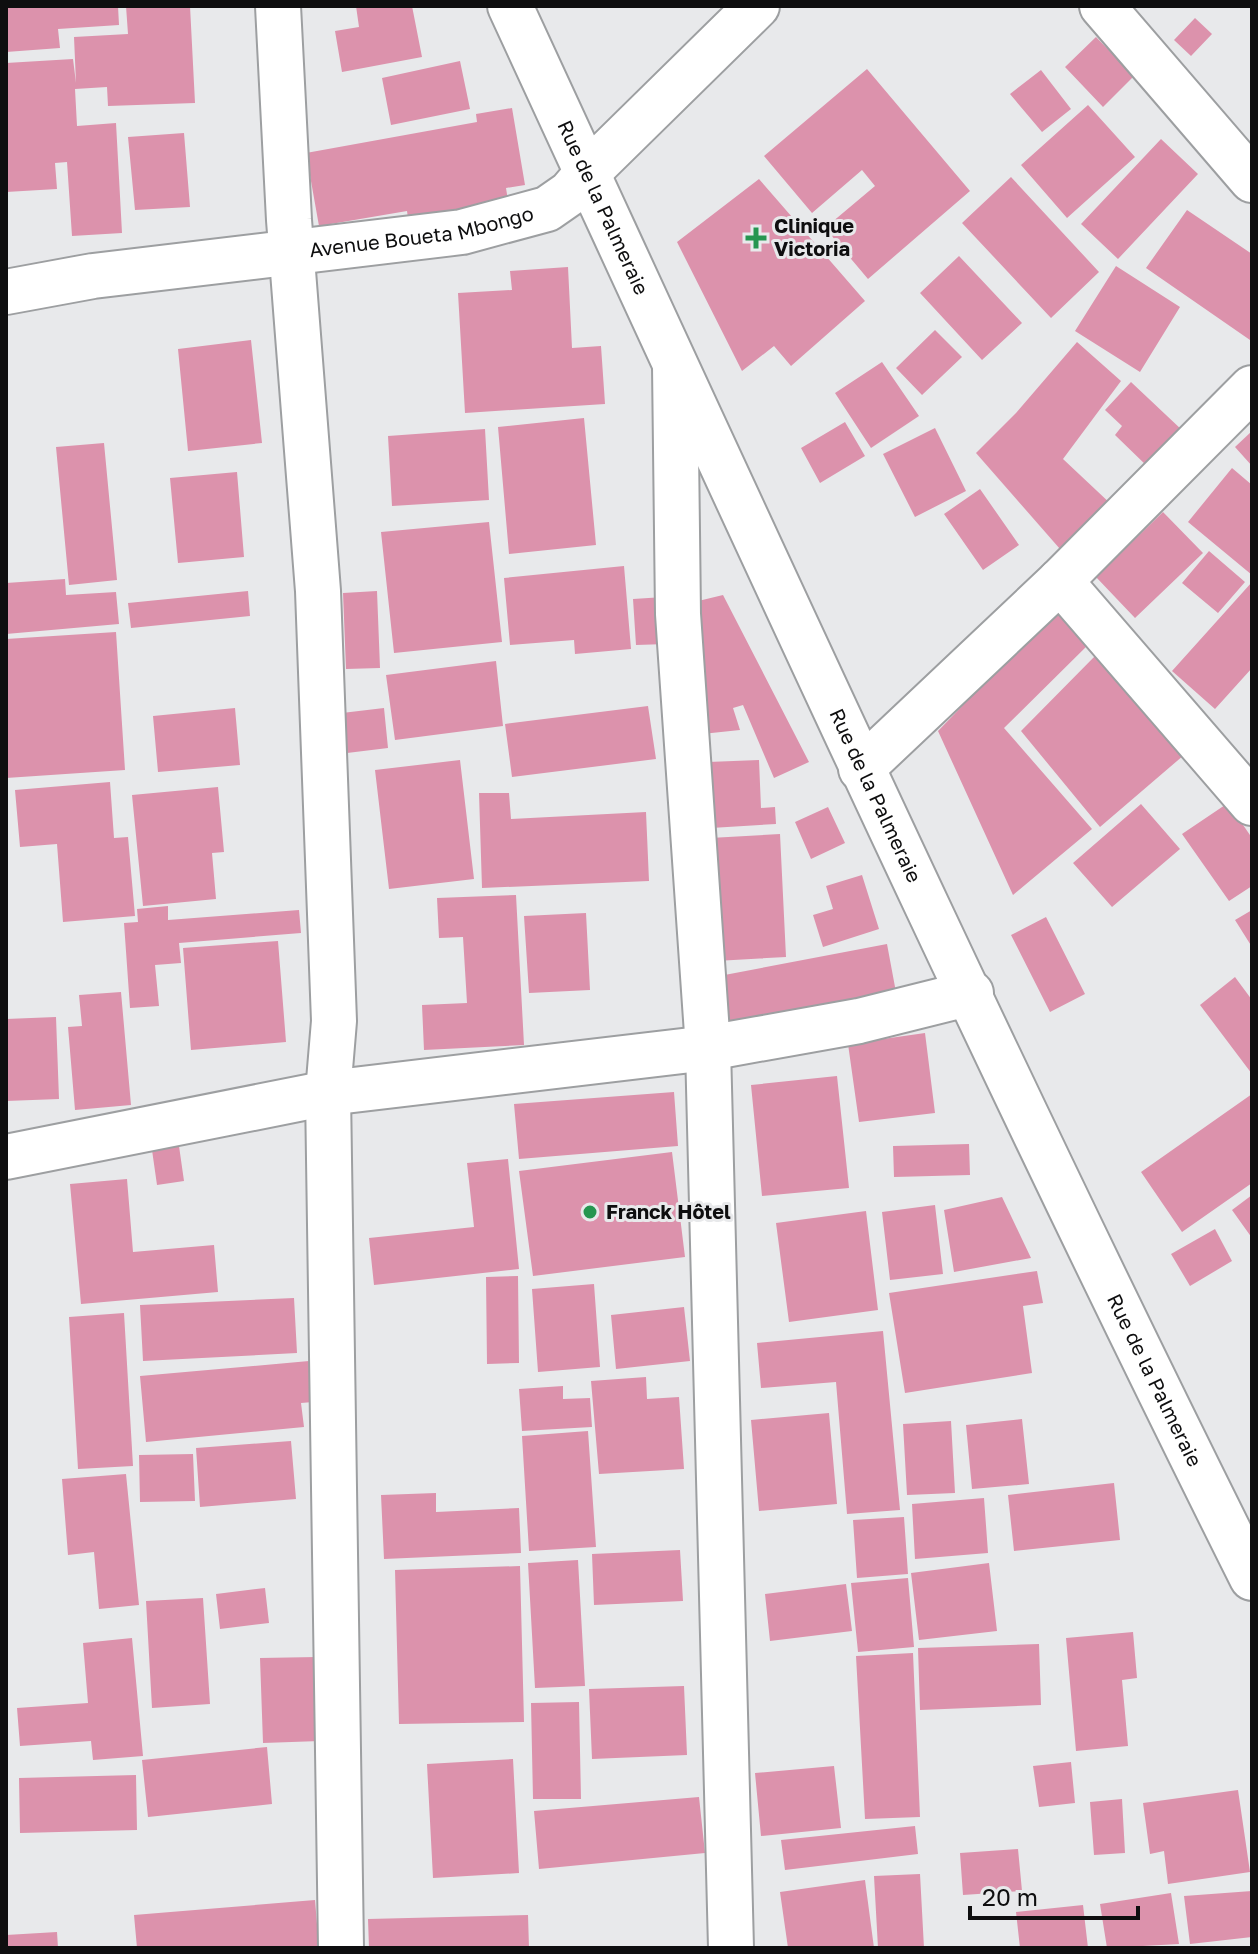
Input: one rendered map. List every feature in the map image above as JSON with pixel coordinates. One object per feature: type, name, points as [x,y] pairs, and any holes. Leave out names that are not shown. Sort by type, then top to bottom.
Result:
[{"type":"street","points":[[278,6],[319,623],[334,1021],[328,1093],[341,1948]]},
{"type":"street","name":"Rue de la Palmeraie","points":[[510,6],[861,769],[971,993],[1127,1327],[1252,1578]]},
{"type":"street","name":"Avenue Boueta Mbongo","points":[[6,292],[93,276],[462,232],[547,209],[570,193],[757,6]]},
{"type":"street","points":[[1102,6],[1252,180]]},
{"type":"street","points":[[675,366],[678,614],[708,1048],[731,1948]]},
{"type":"street","points":[[861,769],[1060,581],[1252,388]]},
{"type":"street","points":[[1060,581],[1252,803]]},
{"type":"street","points":[[6,1157],[328,1093],[708,1048],[859,1021],[971,993]]},
{"type":"building","points":[[6,6],[118,6],[119,25],[58,29],[60,48],[6,52]]},
{"type":"building","points":[[126,6],[190,6],[195,103],[108,106],[107,87],[75,89],[77,126],[116,123],[122,233],[72,236],[67,162],[55,163],[57,189],[6,192],[6,63],[73,59],[76,83],[74,37],[128,34]]},
{"type":"building","points":[[356,6],[412,6],[422,57],[342,72],[335,31],[359,27]]},
{"type":"building","points":[[1195,18],[1212,34],[1191,56],[1174,40]]},
{"type":"building","points":[[1096,37],[1134,76],[1103,107],[1065,67]]},
{"type":"building","points":[[460,61],[470,109],[391,125],[382,78]]},
{"type":"building","points":[[867,69],[970,191],[868,279],[825,228],[875,186],[862,170],[812,213],[764,156]]},
{"type":"building","points":[[1041,70],[1071,109],[1042,132],[1010,94]]},
{"type":"building","points":[[1088,105],[1135,157],[1067,218],[1021,165]]},
{"type":"building","points":[[512,108],[525,185],[506,188],[509,207],[409,225],[407,211],[319,226],[306,153],[477,122],[476,114]]},
{"type":"building","points":[[184,133],[190,207],[135,210],[128,137]]},
{"type":"building","points":[[1161,139],[1198,174],[1118,259],[1081,224]]},
{"type":"building","points":[[1011,177],[1099,272],[1051,318],[962,223]]},
{"type":"building","points":[[759,179],[865,301],[791,366],[774,346],[742,371],[677,242]]},
{"type":"building","points":[[1187,210],[1252,254],[1250,340],[1146,268]]},
{"type":"building","points":[[959,256],[1022,323],[982,360],[920,293]]},
{"type":"building","points":[[1116,266],[1180,307],[1140,372],[1075,331]]},
{"type":"building","points":[[568,267],[572,348],[601,346],[605,404],[465,413],[458,293],[512,290],[510,271]]},
{"type":"building","points":[[935,330],[962,357],[922,395],[896,368]]},
{"type":"building","points":[[251,340],[262,443],[188,451],[178,349]]},
{"type":"building","points":[[1077,342],[1121,381],[1063,459],[1113,506],[1067,557],[976,453],[1016,413]]},
{"type":"building","points":[[882,362],[919,416],[871,448],[835,393]]},
{"type":"building","points":[[1131,382],[1183,431],[1149,468],[1115,435],[1122,426],[1105,410]]},
{"type":"building","points":[[584,418],[596,545],[509,554],[498,427]]},
{"type":"building","points":[[845,422],[865,456],[820,483],[801,448]]},
{"type":"building","points":[[935,428],[966,491],[915,517],[883,454]]},
{"type":"building","points":[[485,429],[489,500],[392,506],[388,436]]},
{"type":"building","points":[[1252,431],[1252,466],[1235,447]]},
{"type":"building","points":[[104,443],[117,580],[69,585],[56,447]]},
{"type":"building","points":[[1232,468],[1252,485],[1252,575],[1188,522]]},
{"type":"building","points":[[237,472],[244,557],[178,563],[170,478]]},
{"type":"building","points":[[980,489],[1019,545],[983,570],[944,514]]},
{"type":"building","points":[[1163,512],[1203,553],[1135,618],[1096,577]]},
{"type":"building","points":[[489,522],[502,642],[394,653],[381,532]]},
{"type":"building","points":[[1209,551],[1245,582],[1218,613],[1182,583]]},
{"type":"building","points":[[624,566],[631,649],[575,654],[574,640],[510,645],[504,578]]},
{"type":"building","points":[[65,579],[66,595],[116,592],[119,624],[6,634],[6,583]]},
{"type":"building","points":[[1252,582],[1252,668],[1215,709],[1172,671]]},
{"type":"building","points":[[248,591],[250,616],[131,628],[128,603]]},
{"type":"building","points":[[377,591],[380,668],[346,669],[343,593]]},
{"type":"building","points":[[723,595],[809,762],[774,778],[743,705],[733,708],[740,730],[702,734],[690,603]]},
{"type":"building","points":[[664,597],[667,644],[636,645],[633,599]]},
{"type":"building","points":[[1064,601],[1093,640],[1004,728],[1092,829],[1013,895],[938,731]]},
{"type":"building","points":[[116,632],[125,770],[6,778],[6,639]]},
{"type":"building","points":[[1096,655],[1184,755],[1100,827],[1021,731]]},
{"type":"building","points":[[496,661],[503,726],[395,740],[386,675]]},
{"type":"building","points":[[648,706],[656,759],[512,777],[505,724]]},
{"type":"building","points":[[235,708],[240,765],[158,772],[153,716]]},
{"type":"building","points":[[384,708],[388,748],[347,753],[342,713]]},
{"type":"building","points":[[460,760],[474,879],[389,889],[375,770]]},
{"type":"building","points":[[759,760],[761,808],[775,807],[776,824],[711,828],[708,762]]},
{"type":"building","points":[[110,782],[114,838],[128,837],[135,916],[63,922],[57,844],[20,847],[15,790]]},
{"type":"building","points":[[218,787],[224,852],[212,853],[216,899],[143,906],[132,795]]},
{"type":"building","points":[[479,793],[509,793],[511,819],[646,812],[649,881],[482,888]]},
{"type":"building","points":[[1228,803],[1252,838],[1252,886],[1229,901],[1182,834]]},
{"type":"building","points":[[1141,804],[1180,849],[1112,907],[1073,863]]},
{"type":"building","points":[[828,807],[845,843],[811,859],[795,822]]},
{"type":"building","points":[[780,834],[786,957],[716,961],[710,838]]},
{"type":"building","points":[[862,875],[879,929],[823,947],[813,915],[833,909],[826,886]]},
{"type":"building","points":[[516,895],[524,1045],[424,1050],[422,1005],[467,1003],[463,937],[439,938],[437,898]]},
{"type":"building","points":[[168,906],[168,920],[299,910],[301,933],[179,943],[181,963],[155,965],[159,1006],[130,1008],[124,923],[138,922],[137,909]]},
{"type":"building","points":[[1252,910],[1252,947],[1235,920]]},
{"type":"building","points":[[586,913],[590,990],[529,993],[524,916]]},
{"type":"building","points":[[1046,917],[1085,994],[1050,1012],[1011,935]]},
{"type":"building","points":[[278,941],[286,1042],[191,1050],[183,948]]},
{"type":"building","points":[[887,944],[898,1003],[725,1036],[714,977]]},
{"type":"building","points":[[1235,977],[1252,1000],[1252,1074],[1200,1005]]},
{"type":"building","points":[[121,992],[131,1105],[75,1110],[68,1027],[82,1026],[79,995]]},
{"type":"building","points":[[56,1017],[59,1099],[6,1101],[6,1019]]},
{"type":"building","points":[[925,1033],[935,1113],[859,1122],[848,1044]]},
{"type":"building","points":[[837,1076],[849,1188],[762,1196],[751,1085]]},
{"type":"building","points":[[674,1092],[678,1146],[519,1159],[514,1104]]},
{"type":"building","points":[[1252,1094],[1252,1183],[1182,1232],[1141,1172]]},
{"type":"building","points":[[178,1139],[184,1181],[157,1185],[151,1143]]},
{"type":"building","points":[[969,1144],[970,1175],[894,1177],[893,1146]]},
{"type":"building","points":[[672,1152],[685,1257],[533,1276],[519,1171]]},
{"type":"building","points":[[508,1159],[519,1269],[374,1285],[369,1238],[474,1227],[467,1163]]},
{"type":"building","points":[[127,1179],[133,1252],[214,1245],[218,1292],[81,1304],[70,1184]]},
{"type":"building","points":[[1252,1195],[1252,1238],[1232,1210]]},
{"type":"building","points":[[1002,1197],[1031,1258],[954,1272],[944,1210]]},
{"type":"building","points":[[935,1205],[943,1274],[890,1280],[882,1212]]},
{"type":"building","points":[[866,1211],[878,1310],[789,1322],[776,1223]]},
{"type":"building","points":[[1215,1229],[1232,1261],[1190,1286],[1171,1254]]},
{"type":"building","points":[[1037,1271],[1043,1303],[1023,1306],[1032,1373],[905,1393],[889,1293]]},
{"type":"building","points":[[518,1276],[519,1363],[487,1364],[486,1277]]},
{"type":"building","points":[[594,1284],[600,1367],[538,1372],[532,1289]]},
{"type":"building","points":[[294,1298],[297,1353],[143,1361],[140,1305]]},
{"type":"building","points":[[684,1307],[690,1361],[616,1369],[611,1315]]},
{"type":"building","points":[[124,1313],[133,1466],[78,1469],[69,1317]]},
{"type":"building","points":[[883,1331],[900,1510],[847,1514],[836,1382],[761,1388],[757,1343]]},
{"type":"building","points":[[309,1361],[313,1402],[301,1403],[304,1427],[146,1442],[140,1376]]},
{"type":"building","points":[[646,1377],[647,1399],[679,1397],[684,1469],[599,1474],[591,1381]]},
{"type":"building","points":[[563,1386],[563,1399],[590,1398],[592,1427],[522,1431],[519,1389]]},
{"type":"building","points":[[829,1413],[837,1504],[759,1511],[751,1420]]},
{"type":"building","points":[[1022,1419],[1029,1484],[972,1489],[966,1425]]},
{"type":"building","points":[[951,1421],[955,1493],[907,1495],[903,1424]]},
{"type":"building","points":[[588,1431],[596,1547],[529,1551],[522,1436]]},
{"type":"building","points":[[291,1441],[296,1499],[200,1507],[196,1448]]},
{"type":"building","points":[[193,1454],[195,1501],[140,1502],[139,1455]]},
{"type":"building","points":[[126,1474],[139,1605],[99,1609],[94,1552],[68,1555],[62,1479]]},
{"type":"building","points":[[1114,1483],[1120,1540],[1014,1551],[1008,1495]]},
{"type":"building","points":[[436,1493],[436,1512],[519,1508],[521,1553],[384,1559],[381,1495]]},
{"type":"building","points":[[984,1498],[988,1553],[915,1559],[912,1504]]},
{"type":"building","points":[[904,1517],[908,1574],[857,1578],[853,1520]]},
{"type":"building","points":[[680,1550],[683,1601],[594,1605],[592,1554]]},
{"type":"building","points":[[578,1560],[585,1686],[535,1688],[528,1563]]},
{"type":"building","points":[[989,1563],[997,1631],[919,1640],[911,1573]]},
{"type":"building","points":[[520,1566],[524,1722],[399,1724],[395,1570]]},
{"type":"building","points":[[908,1578],[914,1647],[858,1652],[851,1583]]},
{"type":"building","points":[[846,1584],[852,1631],[770,1641],[765,1594]]},
{"type":"building","points":[[265,1588],[269,1623],[220,1629],[216,1594]]},
{"type":"building","points":[[203,1598],[210,1704],[152,1708],[146,1601]]},
{"type":"building","points":[[1133,1632],[1137,1678],[1122,1680],[1128,1746],[1076,1751],[1066,1638]]},
{"type":"building","points":[[132,1638],[143,1756],[93,1760],[91,1741],[20,1746],[17,1708],[88,1703],[83,1643]]},
{"type":"building","points":[[1039,1644],[1041,1705],[920,1710],[918,1648]]},
{"type":"building","points":[[913,1653],[920,1817],[865,1819],[856,1656]]},
{"type":"building","points":[[317,1657],[320,1741],[263,1743],[260,1658]]},
{"type":"building","points":[[684,1686],[687,1755],[592,1759],[589,1689]]},
{"type":"building","points":[[579,1702],[581,1799],[533,1799],[531,1703]]},
{"type":"building","points":[[267,1747],[272,1804],[148,1817],[142,1760]]},
{"type":"building","points":[[513,1759],[519,1873],[433,1878],[427,1764]]},
{"type":"building","points":[[1071,1762],[1075,1803],[1039,1807],[1033,1766]]},
{"type":"building","points":[[834,1766],[841,1828],[761,1836],[755,1773]]},
{"type":"building","points":[[136,1775],[137,1830],[20,1833],[19,1778]]},
{"type":"building","points":[[1238,1790],[1250,1872],[1168,1884],[1164,1851],[1150,1854],[1143,1803]]},
{"type":"building","points":[[699,1797],[705,1853],[539,1869],[534,1811]]},
{"type":"building","points":[[1122,1799],[1125,1853],[1094,1855],[1090,1802]]},
{"type":"building","points":[[915,1826],[918,1854],[785,1870],[781,1840]]},
{"type":"building","points":[[1018,1849],[1022,1891],[963,1895],[960,1853]]},
{"type":"building","points":[[920,1874],[924,1948],[878,1948],[874,1876]]},
{"type":"building","points":[[865,1880],[874,1948],[788,1948],[780,1892]]},
{"type":"building","points":[[1252,1891],[1252,1937],[1190,1944],[1184,1896]]},
{"type":"building","points":[[1171,1893],[1179,1944],[1107,1948],[1100,1904]]},
{"type":"building","points":[[315,1900],[319,1948],[137,1948],[134,1915]]},
{"type":"building","points":[[1083,1905],[1088,1948],[1020,1948],[1016,1912]]},
{"type":"building","points":[[528,1915],[529,1948],[369,1948],[368,1919]]},
{"type":"building","points":[[57,1932],[58,1948],[6,1948],[6,1935]]},
{"type":"place","name":"Clinique Victoria","points":[[756,238]]},
{"type":"place","name":"Franck Hôtel","points":[[590,1212]]}]
